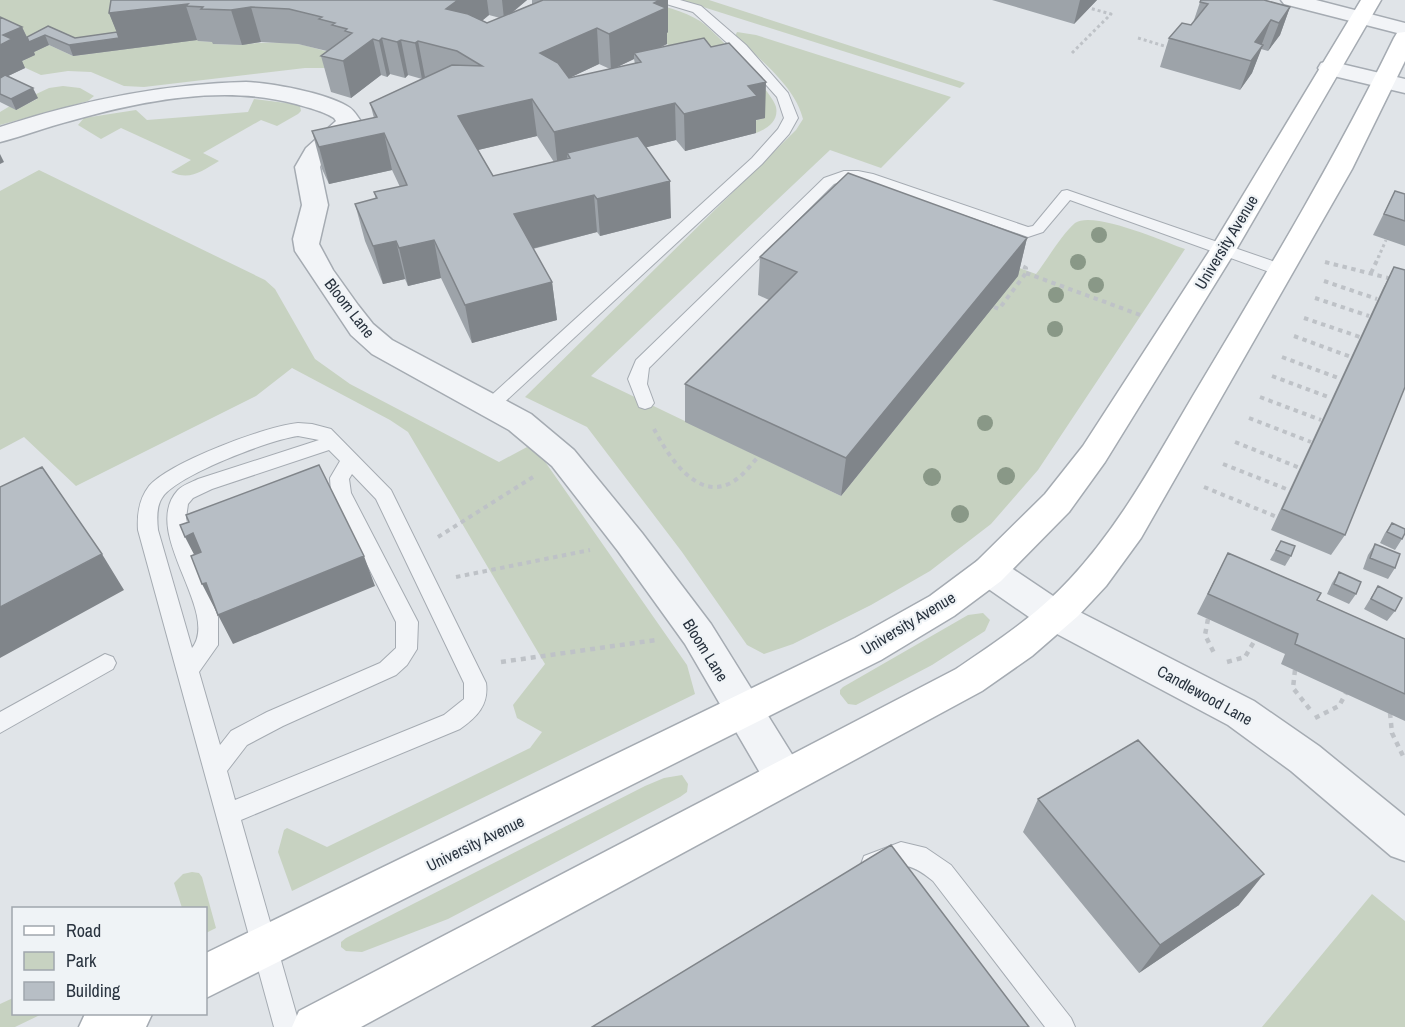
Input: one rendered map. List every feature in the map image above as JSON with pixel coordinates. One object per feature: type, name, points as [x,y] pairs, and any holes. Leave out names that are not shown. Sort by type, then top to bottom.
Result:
[{"type":"main road","name":"University Avenue","points":[[207,975],[868,649],[942,606],[989,571],[1058,503],[1094,454],[1223,250],[1365,9]]},
{"type":"main road","points":[[315,1027],[969,680],[1015,649],[1054,616],[1093,577],[1143,510],[1281,270],[1395,84],[1405,38]]},
{"type":"main road","points":[[102,1027],[127,1015]]},
{"type":"street","points":[[1291,0],[1365,9],[1405,29]]},
{"type":"street","points":[[1329,68],[1395,84]]},
{"type":"street","name":"Bloom Lane","points":[[0,135],[30,124],[146,97],[247,89],[301,98],[340,111],[348,120],[345,125],[309,160],[307,171],[315,204],[307,234],[306,248],[363,330],[382,347],[519,422],[563,458],[630,542],[698,634],[784,777]]},
{"type":"street","name":"Candlewood Lane","points":[[989,571],[1054,616],[1241,713],[1269,731],[1295,749],[1405,842]]},
{"type":"lane","points":[[490,406],[757,161],[784,131],[791,118],[783,96],[741,48],[697,9],[667,0]]},
{"type":"lane","points":[[645,403],[636,379],[637,370],[642,364],[829,181],[840,176],[850,174],[868,177],[1028,232],[1038,229],[1067,194],[1281,270]]},
{"type":"lane","points":[[227,815],[452,722],[475,704],[477,693],[467,667],[384,495],[333,442],[317,431],[302,429],[273,435],[177,475],[158,489],[147,508],[148,530],[214,770],[287,1027]]},
{"type":"lane","points":[[187,671],[207,645],[208,617],[182,542],[177,518],[179,503],[186,494],[205,484],[333,442]]},
{"type":"lane","points":[[214,770],[239,738],[275,719],[388,669],[403,656],[409,642],[407,622],[341,493],[339,478],[351,460]]},
{"type":"lane","points":[[0,723],[105,663]]},
{"type":"lane","points":[[855,874],[885,856],[900,853],[916,854],[927,860],[942,873],[1062,1027]]},
{"type":"path","points":[[1072,53],[1110,14],[1089,8]]},
{"type":"path","points":[[1138,38],[1172,48]]},
{"type":"path","points":[[1371,273],[1386,240]]},
{"type":"path","points":[[994,306],[999,309],[1026,273],[1026,268],[1013,262]]},
{"type":"path","points":[[1325,262],[1394,279]]},
{"type":"path","points":[[1026,273],[1174,327]]},
{"type":"path","points":[[1324,281],[1377,299]]},
{"type":"path","points":[[1315,298],[1369,316]]},
{"type":"path","points":[[1304,318],[1360,337]]},
{"type":"path","points":[[1294,336],[1351,357]]},
{"type":"path","points":[[1282,357],[1341,378]]},
{"type":"path","points":[[1272,376],[1331,398]]},
{"type":"path","points":[[1260,397],[1321,420]]},
{"type":"path","points":[[645,403],[655,431],[667,451],[695,480],[708,486],[723,486],[741,475],[758,457]]},
{"type":"path","points":[[1249,418],[1311,442]]},
{"type":"path","points":[[1235,442],[1300,468]]},
{"type":"path","points":[[412,555],[563,458]]},
{"type":"path","points":[[1223,464],[1289,490]]},
{"type":"path","points":[[1204,487],[1277,517]]},
{"type":"path","points":[[426,583],[630,542]]},
{"type":"path","points":[[1208,619],[1205,636],[1220,664]]},
{"type":"path","points":[[467,667],[698,634]]},
{"type":"path","points":[[1295,670],[1291,680],[1292,687],[1316,717]]},
{"type":"path","points":[[1390,713],[1392,733],[1405,760]]},
{"type":"green space","points":[[0,0],[127,0],[122,42],[0,39]]},
{"type":"green space","points":[[644,0],[694,17],[707,26],[755,76],[773,100],[776,116],[771,124],[756,133],[747,123],[764,118],[667,44],[655,38],[668,31]]},
{"type":"green space","points":[[681,0],[709,0],[965,83],[960,88]]},
{"type":"green space","points":[[737,32],[756,35],[951,97],[881,168],[830,150],[591,376],[841,496],[1017,276],[848,206],[1036,274],[1070,228],[1075,223],[1084,220],[1112,224],[1185,249],[1038,470],[991,524],[930,571],[871,605],[793,644],[764,654],[747,645],[682,552],[587,427],[525,397],[796,130],[803,119],[799,107],[784,84],[735,36]]},
{"type":"green space","points":[[199,39],[198,41],[214,42],[213,44],[298,44],[330,52],[325,68],[305,68],[144,87],[124,86],[91,72],[68,71],[41,75],[17,64],[34,55],[31,53],[49,45],[73,56]]},
{"type":"green space","points":[[63,86],[80,88],[94,96],[88,101],[0,125],[0,112],[10,106],[17,109],[37,99],[32,96],[49,88]]},
{"type":"green space","points":[[254,99],[294,104],[300,106],[301,111],[277,126],[261,120],[203,153],[219,161],[190,175],[178,175],[171,172],[191,160],[121,128],[101,139],[78,125],[84,118],[136,110],[147,120],[248,112]]},
{"type":"green space","points":[[39,170],[265,280],[275,289],[315,359],[350,384],[499,462],[527,447],[539,453],[687,665],[695,694],[292,891],[278,852],[284,830],[287,828],[327,847],[530,748],[542,732],[517,718],[513,705],[545,664],[408,432],[390,420],[292,368],[256,396],[76,486],[24,437],[0,450],[0,191]]},
{"type":"green space","points":[[983,613],[990,620],[985,631],[932,665],[856,705],[848,704],[840,694],[843,687],[968,615]]},
{"type":"green space","points":[[682,775],[688,784],[687,792],[680,797],[448,919],[362,952],[346,951],[341,947],[341,942],[346,938],[645,786],[664,778]]},
{"type":"green space","points":[[199,873],[202,877],[216,928],[207,932],[207,907],[182,907],[174,883],[183,874]]},
{"type":"green space","points":[[1372,894],[1405,921],[1405,1027],[1262,1027]]},
{"type":"green space","points":[[12,998],[12,1015],[40,1015],[15,1027],[0,1027],[0,1004]]},
{"type":"building","points":[[111,0],[458,0],[446,9],[468,14],[487,23],[543,0],[660,0],[654,3],[666,8],[609,34],[597,28],[540,53],[558,63],[569,78],[641,62],[634,53],[704,38],[711,47],[729,43],[766,82],[748,86],[757,96],[684,114],[675,103],[554,132],[532,99],[458,116],[493,176],[570,158],[567,153],[638,136],[670,181],[597,199],[594,195],[514,214],[552,282],[465,305],[434,240],[399,248],[396,241],[373,246],[355,204],[377,198],[374,192],[407,185],[384,133],[319,147],[312,131],[377,117],[370,103],[452,65],[482,66],[457,51],[418,41],[415,43],[401,40],[397,42],[382,38],[379,41],[373,39],[343,61],[321,56],[352,33],[345,31],[347,29],[332,25],[335,23],[319,19],[322,17],[289,9],[251,7],[231,10],[201,9],[203,7],[186,6],[188,4],[109,13]]},
{"type":"building","points":[[1201,0],[1264,0],[1290,7],[1279,23],[1271,20],[1255,42],[1263,45],[1251,61],[1169,38],[1182,23],[1191,25],[1208,4],[1200,2]]},
{"type":"building","points":[[0,17],[22,27],[3,35],[12,39],[0,45]]},
{"type":"building","points":[[48,26],[75,38],[117,32],[119,38],[69,45],[45,35],[29,42],[27,37]]},
{"type":"building","points":[[5,75],[33,88],[11,99],[0,94],[0,78]]},
{"type":"building","points":[[848,173],[1027,238],[846,458],[685,384],[797,272],[760,257]]},
{"type":"building","points":[[1395,191],[1405,194],[1405,221],[1384,214]]},
{"type":"building","points":[[1394,267],[1405,270],[1405,387],[1345,535],[1282,509]]},
{"type":"building","points":[[319,465],[364,556],[218,615],[206,583],[202,584],[191,556],[201,552],[193,533],[185,537],[180,525],[189,522],[186,515]]},
{"type":"building","points":[[42,467],[102,554],[0,607],[0,487]]},
{"type":"building","points":[[1392,523],[1405,529],[1402,539],[1387,532]]},
{"type":"building","points":[[1281,541],[1295,546],[1291,556],[1276,550]]},
{"type":"building","points":[[1375,544],[1400,554],[1395,568],[1370,558]]},
{"type":"building","points":[[1228,553],[1321,593],[1317,600],[1405,639],[1405,694],[1295,644],[1298,634],[1208,594]]},
{"type":"building","points":[[1339,572],[1361,582],[1356,594],[1334,584]]},
{"type":"building","points":[[1378,586],[1402,598],[1395,611],[1371,599]]},
{"type":"building","points":[[1138,740],[1264,874],[1160,945],[1038,799]]},
{"type":"building","points":[[891,845],[1029,1027],[592,1027]]}]
